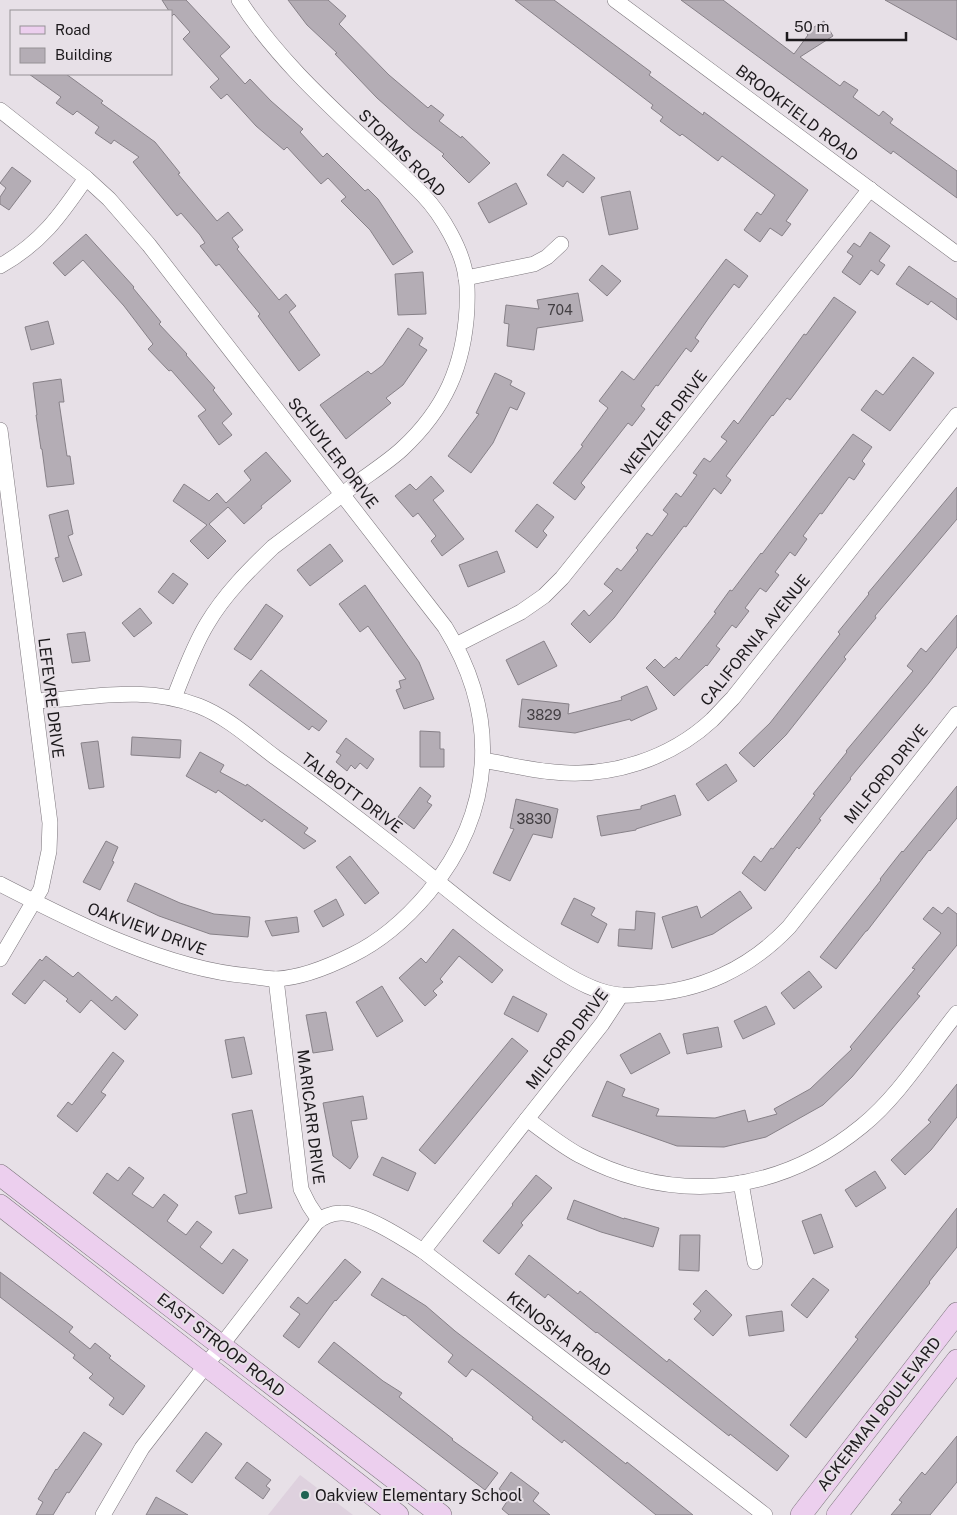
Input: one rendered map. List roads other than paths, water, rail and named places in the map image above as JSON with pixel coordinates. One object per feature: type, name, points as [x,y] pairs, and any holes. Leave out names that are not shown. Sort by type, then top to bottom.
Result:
[{"type":"main road","name":"EAST STROOP ROAD","points":[[0,1174],[442,1515]]},
{"type":"main road","name":"EAST STROOP ROAD","points":[[0,1205],[398,1515]]},
{"type":"main road","name":"ACKERMAN BOULEVARD","points":[[801,1515],[957,1314]]},
{"type":"main road","name":"ACKERMAN BOULEVARD","points":[[837,1515],[957,1360]]},
{"type":"street","name":"STORMS ROAD","points":[[174,698],[188,662],[207,623],[228,594],[256,563],[342,494],[401,450],[437,409],[450,385],[460,360],[465,330],[467,296],[464,266],[441,218],[424,197],[310,88],[276,50],[239,0]]},
{"type":"street","name":"BROOKFIELD ROAD","points":[[615,0],[957,254]]},
{"type":"street","name":"SCHUYLER DRIVE","points":[[0,110],[86,178],[109,199],[149,245],[446,627],[468,672],[476,695],[482,724],[483,760],[479,789],[472,816],[460,846],[437,882]]},
{"type":"street","points":[[0,266],[19,256],[38,240],[64,210],[86,178]]},
{"type":"street","name":"WENZLER DRIVE","points":[[456,645],[522,612],[544,596],[562,578],[870,189]]},
{"type":"street","points":[[466,278],[534,264],[547,258],[561,244]]},
{"type":"street","name":"CALIFORNIA AVENUE","points":[[483,760],[554,772],[579,773],[637,764],[663,753],[690,738],[733,698],[957,415]]},
{"type":"street","name":"LEFEVRE DRIVE","points":[[0,430],[50,823],[49,851],[42,889],[0,959]]},
{"type":"street","name":"TALBOTT DRIVE","points":[[36,702],[125,693],[174,698],[201,707],[223,719],[364,823],[437,882],[532,954],[574,980],[620,995]]},
{"type":"street","name":"MILFORD DRIVE","points":[[423,1251],[602,1024],[620,995],[656,994],[690,988],[739,968],[762,952],[789,927],[957,714]]},
{"type":"street","name":"OAKVIEW DRIVE","points":[[0,884],[77,923],[184,964],[219,972],[276,979],[299,975],[340,961],[368,948],[411,913],[437,882]]},
{"type":"street","name":"MARICARR DRIVE","points":[[276,979],[301,1189],[308,1205],[319,1220]]},
{"type":"street","points":[[526,1119],[578,1155],[606,1168],[637,1178],[671,1185],[704,1186],[741,1183],[776,1176],[805,1164],[839,1144],[864,1125],[888,1101],[957,1013]]},
{"type":"street","points":[[741,1183],[755,1262]]},
{"type":"street","name":"KENOSHA ROAD","points":[[319,1220],[340,1213],[352,1214],[381,1226],[423,1251],[765,1515]]},
{"type":"street","points":[[103,1515],[142,1448],[319,1220]]},
{"type":"place","name":"Oakview Elementary School","points":[[305,1495]]}]
